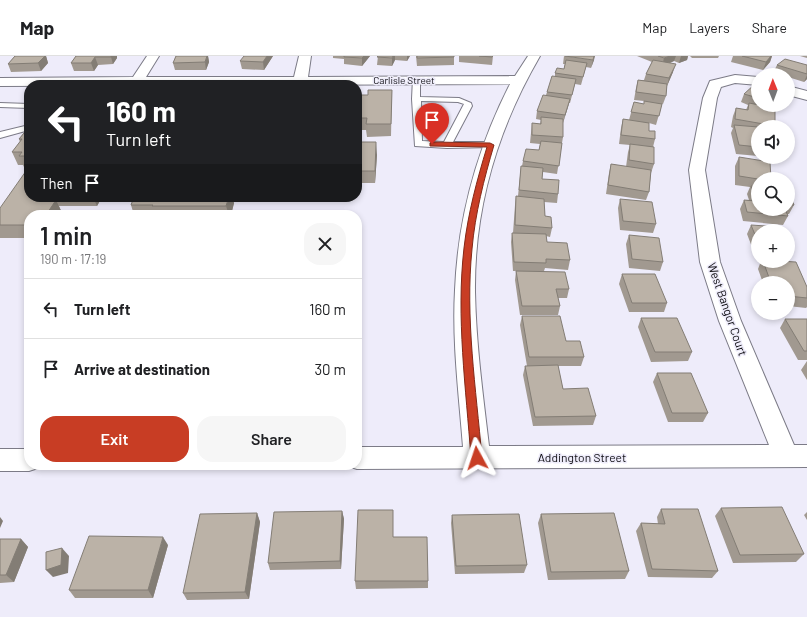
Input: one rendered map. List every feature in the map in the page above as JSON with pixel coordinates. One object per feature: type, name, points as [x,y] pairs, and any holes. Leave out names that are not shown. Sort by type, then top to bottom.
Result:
[{"type":"street","points":[[140,80],[153,56]]},
{"type":"street","points":[[300,80],[305,56]]},
{"type":"street","points":[[477,458],[466,336],[465,291],[472,219],[480,179],[490,145],[506,106],[519,80],[534,56]]},
{"type":"street","name":"West Bangor Court","points":[[751,80],[734,79],[715,84],[710,98],[697,170],[710,262],[730,321],[796,456]]},
{"type":"street","name":"Carlisle Street","points":[[362,82],[416,80],[519,80]]},
{"type":"street","name":"Carlisle Street","points":[[0,82],[24,82]]},
{"type":"street","points":[[795,92],[807,96]]},
{"type":"street","name":"Addington Street","points":[[362,458],[796,456]]},
{"type":"street","points":[[0,460],[24,460]]},
{"type":"lane","points":[[416,80],[418,144],[490,145]]},
{"type":"lane","points":[[416,99],[458,100],[467,103],[468,106],[447,144]]},
{"type":"lane","points":[[0,105],[24,106]]},
{"type":"lane","points":[[0,136],[24,129]]},
{"type":"building","points":[[15,56],[45,56],[38,63],[8,64]]},
{"type":"building","points":[[76,56],[111,57],[95,57],[91,63],[71,63]]},
{"type":"building","points":[[176,56],[207,56],[205,62],[173,63]]},
{"type":"building","points":[[244,56],[267,56],[263,62],[240,61]]},
{"type":"building","points":[[344,56],[364,56],[362,58]]},
{"type":"building","points":[[393,56],[392,58],[377,57]]},
{"type":"building","points":[[417,56],[454,56],[454,57],[417,58]]},
{"type":"building","points":[[565,56],[594,56],[593,60]]},
{"type":"building","points":[[658,56],[670,56],[664,58]]},
{"type":"building","points":[[742,56],[771,56],[766,62]]},
{"type":"building","points":[[785,59],[807,65],[807,74],[795,70],[795,68],[787,68],[777,65]]},
{"type":"building","points":[[566,60],[587,63],[583,77],[555,73],[557,68],[564,69]]},
{"type":"building","points":[[653,60],[676,64],[669,78],[646,74]]},
{"type":"building","points":[[552,76],[576,79],[572,95],[547,92]]},
{"type":"building","points":[[638,80],[667,84],[666,96],[636,92]]},
{"type":"building","points":[[751,88],[751,96],[744,94]]},
{"type":"building","points":[[368,90],[392,90],[391,124],[366,124],[367,118],[362,118],[362,95],[368,95]]},
{"type":"building","points":[[543,95],[570,99],[565,115],[537,111]]},
{"type":"building","points":[[644,101],[662,104],[659,116],[631,112],[634,102],[644,104]]},
{"type":"building","points":[[749,103],[751,103],[751,112],[775,112],[775,120],[751,120],[751,122],[735,119],[736,108],[748,110]]},
{"type":"building","points":[[541,117],[563,119],[563,137],[532,135],[532,123],[541,124]]},
{"type":"building","points":[[623,119],[649,123],[649,131],[655,131],[655,139],[621,135]]},
{"type":"building","points":[[734,125],[751,126],[751,146],[739,145]]},
{"type":"building","points":[[24,133],[24,156],[19,156],[22,152],[12,152],[22,139],[19,139]]},
{"type":"building","points":[[541,141],[562,143],[559,166],[523,161],[526,149],[539,150]]},
{"type":"building","points":[[362,142],[376,142],[375,171],[362,171]]},
{"type":"building","points":[[630,144],[654,147],[654,164],[629,160]]},
{"type":"building","points":[[739,157],[751,159],[751,164],[770,164],[771,172],[751,172],[751,178],[739,176]]},
{"type":"building","points":[[611,164],[651,170],[649,192],[608,185]]},
{"type":"building","points":[[521,166],[543,168],[542,179],[559,180],[558,194],[519,190]]},
{"type":"building","points":[[24,174],[24,202],[55,202],[49,210],[24,210],[24,225],[0,225],[0,208]]},
{"type":"building","points":[[516,196],[544,199],[545,216],[551,217],[552,228],[515,225]]},
{"type":"building","points":[[620,199],[652,202],[656,224],[623,221]]},
{"type":"building","points":[[744,200],[751,201],[751,212],[747,212]]},
{"type":"building","points":[[132,202],[227,202],[226,206],[131,205]]},
{"type":"building","points":[[512,233],[546,234],[547,242],[567,243],[570,260],[546,259],[546,263],[514,262]]},
{"type":"building","points":[[629,235],[659,238],[663,262],[632,259]]},
{"type":"building","points":[[796,262],[807,287],[807,298],[795,297],[795,276],[768,276],[766,268],[795,268]]},
{"type":"building","points":[[516,271],[565,272],[569,289],[556,289],[560,306],[522,306]]},
{"type":"building","points":[[622,274],[655,274],[667,303],[632,303]]},
{"type":"building","points":[[522,316],[560,316],[566,341],[580,341],[584,357],[529,357]]},
{"type":"building","points":[[641,318],[677,318],[692,352],[655,352]]},
{"type":"building","points":[[807,319],[807,351],[804,351],[786,320]]},
{"type":"building","points":[[558,365],[563,389],[588,388],[596,416],[535,417],[525,366]]},
{"type":"building","points":[[657,373],[691,373],[708,413],[672,413]]},
{"type":"building","points":[[782,507],[804,554],[740,555],[721,508]]},
{"type":"building","points":[[661,509],[698,509],[718,571],[652,569],[641,523],[665,524]]},
{"type":"building","points":[[358,510],[393,510],[393,537],[427,537],[428,581],[355,581]]},
{"type":"building","points":[[342,511],[340,561],[268,563],[274,512]]},
{"type":"building","points":[[257,513],[245,592],[183,593],[200,514]]},
{"type":"building","points":[[614,513],[629,571],[551,572],[541,514]]},
{"type":"building","points":[[519,514],[527,565],[456,566],[452,515]]},
{"type":"building","points":[[89,536],[163,537],[148,590],[69,590]]},
{"type":"building","points":[[0,539],[21,539],[6,575],[0,575]]},
{"type":"building","points":[[62,548],[61,565],[46,570],[46,552]]},
{"type":"route","points":[[432,144],[490,145],[480,179],[472,219],[465,291],[466,336],[477,458]]}]
